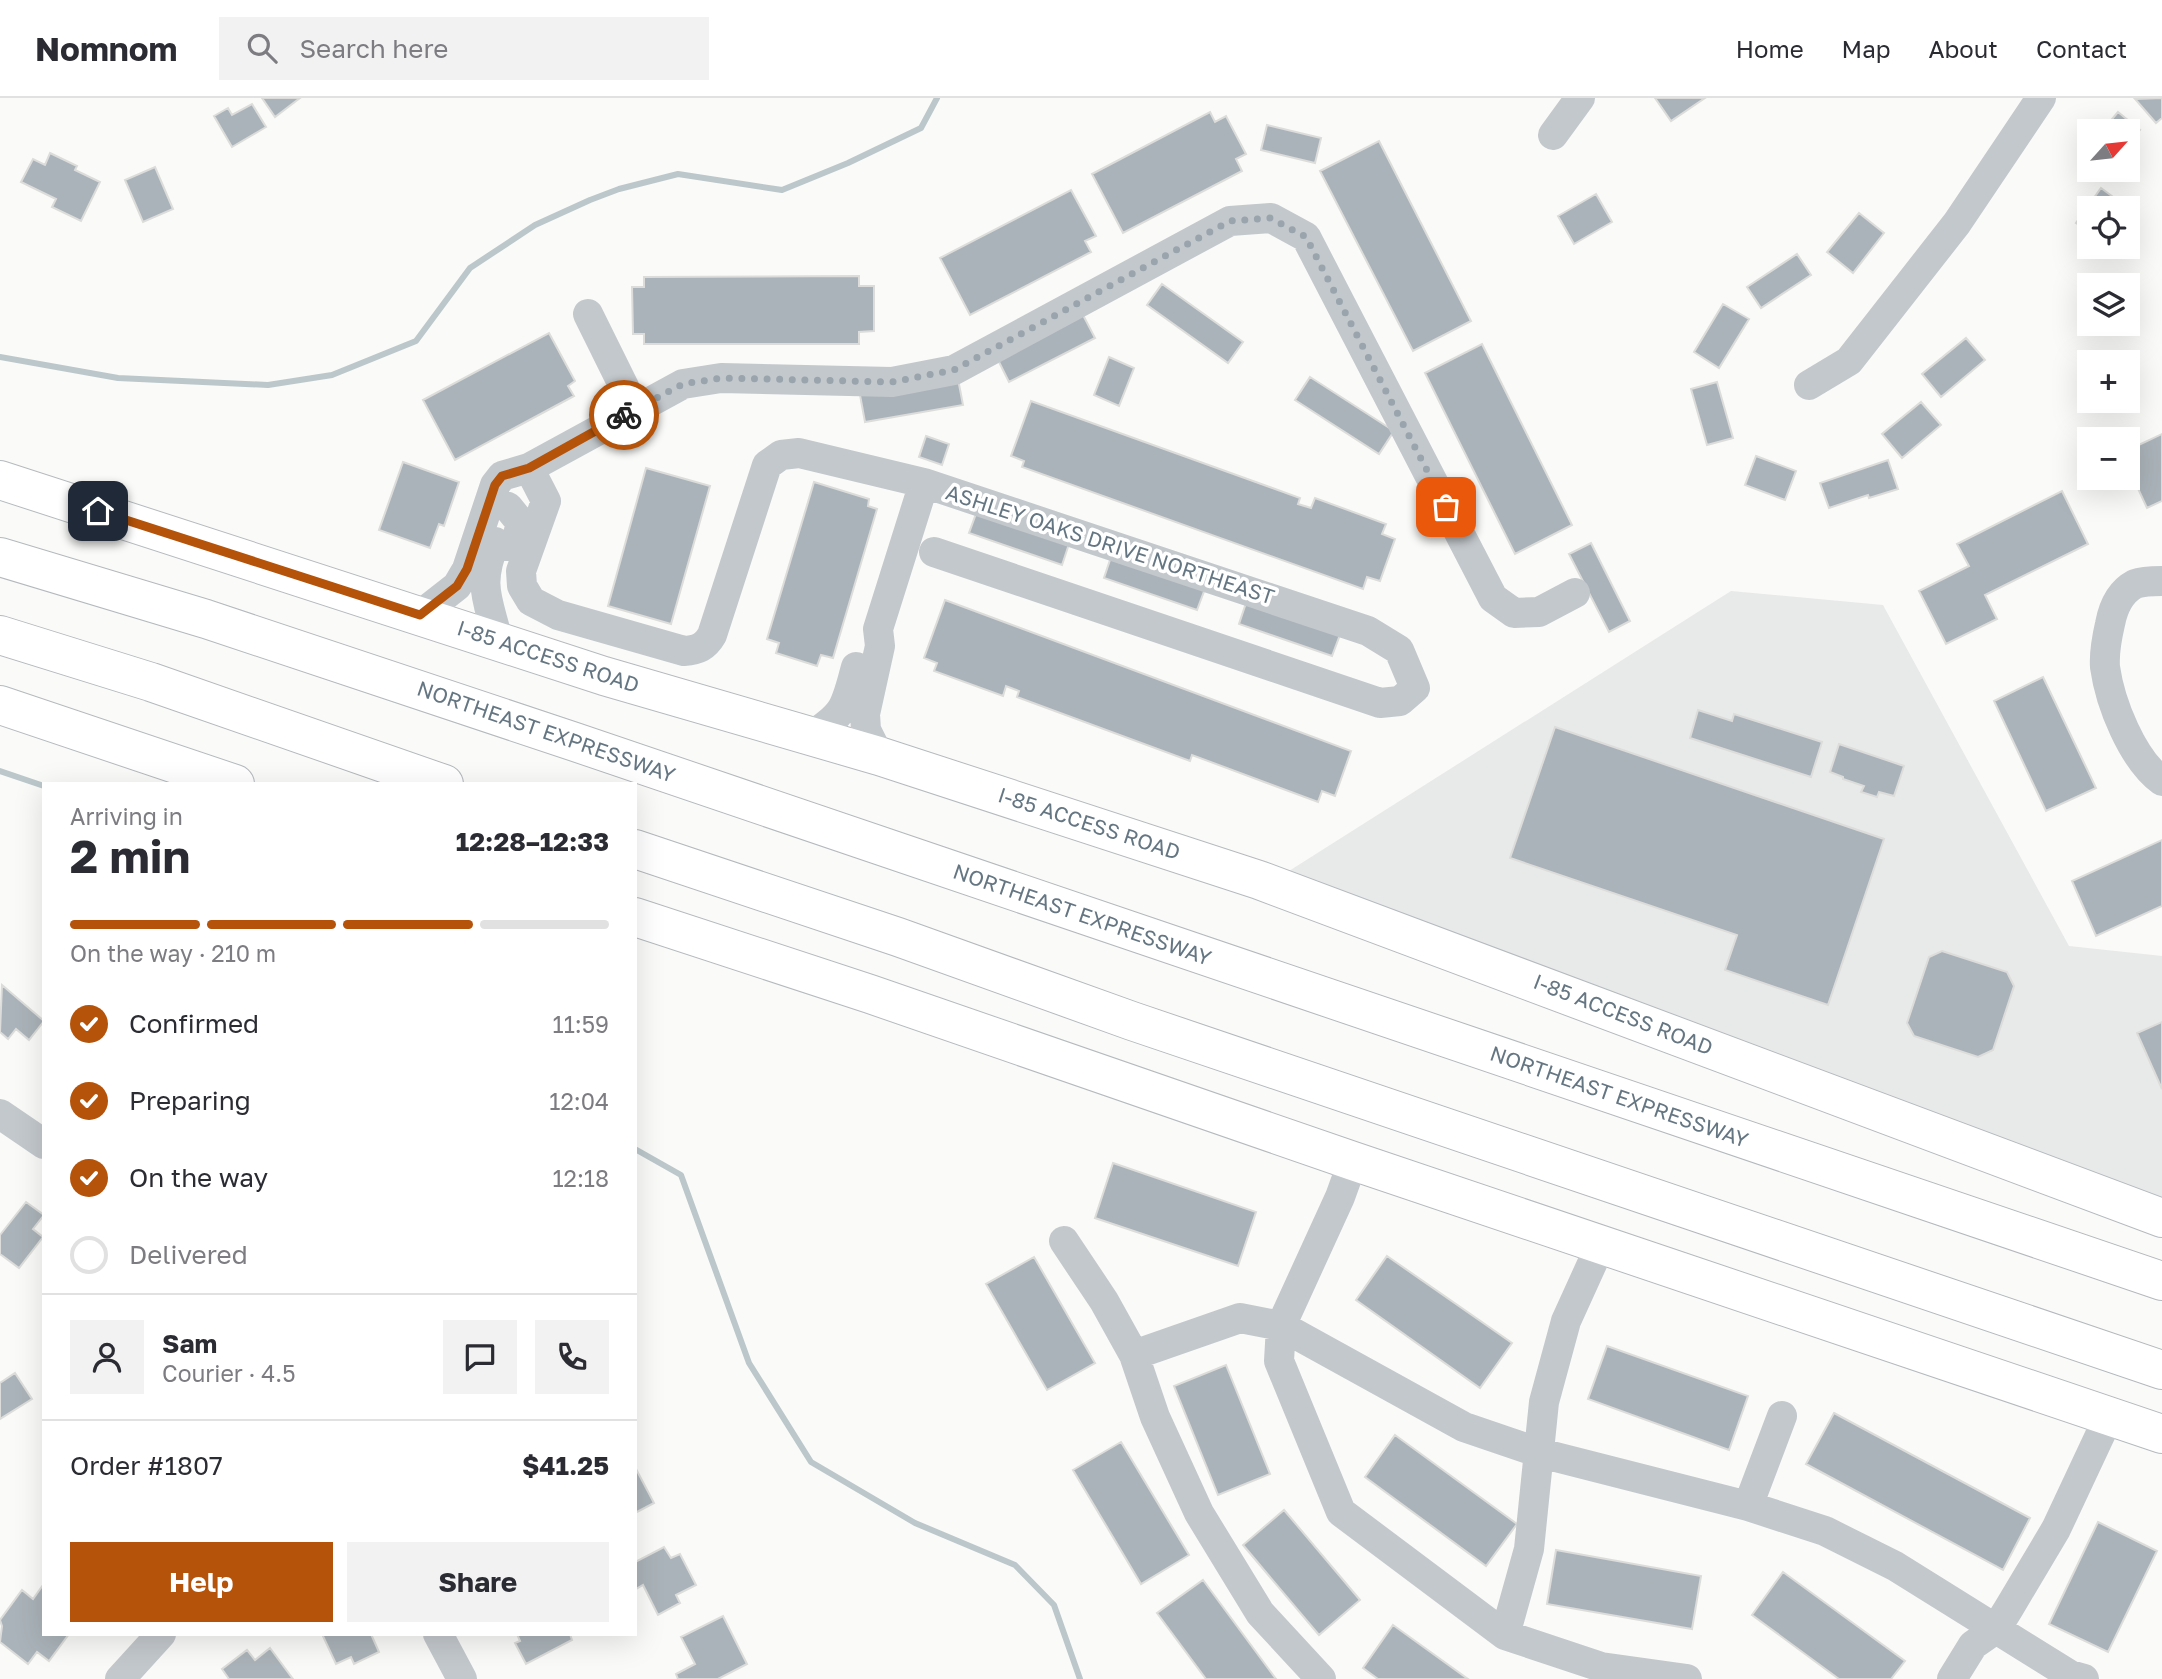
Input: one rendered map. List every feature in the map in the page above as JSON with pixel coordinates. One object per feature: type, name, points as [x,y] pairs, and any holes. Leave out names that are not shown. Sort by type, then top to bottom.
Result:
[{"type":"main road","name":"I-85 ACCESS ROAD","points":[[0,480],[604,676],[879,756],[1259,880],[2162,1218]]},
{"type":"main road","name":"NORTHEAST EXPRESSWAY","points":[[0,557],[206,619],[575,741],[2162,1281]]},
{"type":"main road","points":[[0,635],[164,686],[438,782]]},
{"type":"main road","points":[[0,705],[229,782]]},
{"type":"main road","points":[[637,850],[885,932],[1132,1021],[2162,1370]]},
{"type":"main road","points":[[637,918],[870,994],[1353,1161],[2162,1434]]},
{"type":"street","points":[[1553,135],[1580,98]]},
{"type":"street","points":[[1809,385],[1849,361],[1957,223],[2041,98]]},
{"type":"street","points":[[420,615],[457,586],[485,543],[499,504],[495,485],[502,476],[521,469],[683,384],[721,378],[892,382],[954,370],[1230,221],[1270,218],[1306,237],[1493,598],[1514,613],[1539,612],[1575,593]]},
{"type":"street","points":[[588,314],[635,409]]},
{"type":"street","points":[[521,469],[545,501],[522,571],[522,586],[531,601],[558,615],[684,651],[696,650],[706,645],[712,635],[767,465],[781,455],[799,453],[924,483]]},
{"type":"street","name":"ASHLEY OAKS DRIVE NORTHEAST","points":[[811,736],[840,715],[864,687],[880,646],[878,629],[924,483],[1368,631],[1399,650],[1415,688],[1400,701],[1380,704],[934,552]]},
{"type":"street","points":[[485,543],[484,595],[498,641]]},
{"type":"street","points":[[2162,581],[2135,584],[2119,597],[2111,616],[2105,663],[2109,686],[2122,723],[2140,758],[2162,781]]},
{"type":"street","name":"ASHLEY OAKS DRIVE NORTHEAST","points":[[864,687],[866,730],[879,756]]},
{"type":"street","points":[[3,1121],[42,1143]]},
{"type":"street","points":[[1353,1161],[1281,1326],[1279,1361],[1341,1512],[1506,1635],[1601,1667],[1687,1679]]},
{"type":"street","points":[[1064,1241],[1104,1301],[1134,1355],[1155,1416],[1199,1513],[1260,1613],[1321,1679]]},
{"type":"street","points":[[1506,1635],[1529,1549],[1545,1402],[1566,1321],[1601,1244]]},
{"type":"street","points":[[1134,1355],[1240,1318],[1281,1326],[1464,1427],[1540,1453],[1748,1506],[1837,1537],[1895,1566],[2070,1675],[2084,1679]]},
{"type":"street","points":[[1748,1506],[1782,1416]]},
{"type":"street","points":[[1952,1679],[1973,1645],[1996,1629],[2056,1529],[2109,1416]]},
{"type":"street","points":[[120,1679],[158,1636]]},
{"type":"street","points":[[439,1636],[461,1679]]},
{"type":"shaded area","points":[[1731,591],[1883,605],[2069,946],[2162,956],[2162,1199],[1289,871]]},
{"type":"building","points":[[262,98],[300,98],[275,117]]},
{"type":"building","points":[[1655,98],[1705,98],[1671,121]]},
{"type":"building","points":[[2162,98],[2162,118],[2156,123],[2135,99]]},
{"type":"building","points":[[252,104],[266,127],[232,147],[214,116],[228,108],[232,115]]},
{"type":"building","points":[[1210,112],[1215,122],[1226,116],[1246,154],[1236,159],[1242,171],[1123,233],[1092,174]]},
{"type":"building","points":[[2118,112],[2127,119],[2112,119]]},
{"type":"building","points":[[1267,125],[1321,138],[1315,163],[1261,150]]},
{"type":"building","points":[[1379,141],[1471,321],[1413,351],[1320,171]]},
{"type":"building","points":[[50,153],[77,166],[75,170],[100,182],[81,221],[52,207],[56,199],[21,182],[33,159],[45,165]]},
{"type":"building","points":[[155,167],[173,209],[143,222],[125,180]]},
{"type":"building","points":[[2101,188],[2112,196],[2095,196]]},
{"type":"building","points":[[1071,190],[1096,236],[1085,241],[1091,252],[970,315],[940,258]]},
{"type":"building","points":[[1596,194],[1612,222],[1574,244],[1558,216]]},
{"type":"building","points":[[1859,213],[1884,233],[1853,273],[1827,252]]},
{"type":"building","points":[[1797,254],[1811,275],[1761,308],[1747,287]]},
{"type":"building","points":[[859,276],[859,286],[874,286],[874,331],[859,332],[859,344],[644,344],[644,334],[633,334],[632,287],[644,287],[644,277]]},
{"type":"building","points":[[1162,284],[1243,342],[1228,363],[1147,305]]},
{"type":"building","points":[[1723,304],[1749,319],[1719,368],[1694,352]]},
{"type":"building","points":[[1083,315],[1095,338],[1009,382],[997,358]]},
{"type":"building","points":[[549,333],[575,381],[568,386],[574,396],[455,460],[423,400]]},
{"type":"building","points":[[1966,338],[1985,360],[1941,397],[1922,374]]},
{"type":"building","points":[[1482,344],[1572,525],[1515,554],[1425,373]]},
{"type":"building","points":[[1109,357],[1134,368],[1119,406],[1094,395]]},
{"type":"building","points":[[1310,377],[1394,431],[1379,454],[1295,400]]},
{"type":"building","points":[[958,379],[963,405],[865,422],[860,395]]},
{"type":"building","points":[[1717,382],[1733,438],[1707,445],[1691,389]]},
{"type":"building","points":[[1031,401],[1300,498],[1298,504],[1311,508],[1315,498],[1386,524],[1382,534],[1395,539],[1380,581],[1367,577],[1363,589],[1022,467],[1024,461],[1011,456]]},
{"type":"building","points":[[1921,402],[1941,425],[1902,458],[1882,434]]},
{"type":"building","points":[[2162,434],[2162,501],[2147,508],[2139,490],[2140,444]]},
{"type":"building","points":[[926,436],[949,444],[942,465],[919,457]]},
{"type":"building","points":[[1756,456],[1796,471],[1785,500],[1745,485]]},
{"type":"building","points":[[1888,460],[1898,489],[1869,498],[1868,495],[1829,508],[1820,483]]},
{"type":"building","points":[[403,462],[459,482],[444,526],[439,524],[430,548],[379,530]]},
{"type":"building","points":[[646,468],[710,486],[671,624],[608,606]]},
{"type":"building","points":[[814,482],[869,499],[868,506],[877,509],[833,658],[821,655],[817,666],[776,653],[779,643],[767,639]]},
{"type":"building","points":[[2062,491],[2088,544],[1985,595],[1997,619],[1946,644],[1919,591],[1969,566],[1957,544]]},
{"type":"building","points":[[977,511],[1070,541],[1062,565],[969,533]]},
{"type":"building","points":[[1591,543],[1630,621],[1609,632],[1569,554]]},
{"type":"building","points":[[1112,554],[1206,586],[1197,610],[1104,578]]},
{"type":"building","points":[[945,600],[1351,751],[1335,796],[1322,791],[1318,802],[1192,755],[1190,761],[1017,697],[1019,691],[1006,686],[1003,696],[934,671],[937,663],[924,658]]},
{"type":"building","points":[[1247,600],[1341,632],[1332,656],[1239,624]]},
{"type":"building","points":[[2043,677],[2096,788],[2046,811],[1994,701]]},
{"type":"building","points":[[1698,710],[1732,721],[1734,714],[1822,742],[1811,777],[1690,738]]},
{"type":"building","points":[[1555,727],[1884,839],[1828,1005],[1725,970],[1737,935],[1510,858]]},
{"type":"building","points":[[1839,744],[1904,766],[1894,796],[1879,792],[1877,797],[1861,792],[1864,786],[1830,772]]},
{"type":"building","points":[[2162,840],[2162,906],[2096,936],[2072,881]]},
{"type":"building","points":[[1942,951],[2007,972],[2014,986],[1993,1050],[1978,1057],[1914,1036],[1907,1023],[1929,957]]},
{"type":"building","points":[[2,985],[42,1019],[42,1024],[29,1040],[16,1029],[8,1039],[0,1032]]},
{"type":"building","points":[[2162,1022],[2162,1089],[2137,1033]]},
{"type":"building","points":[[1113,1163],[1256,1212],[1238,1266],[1095,1218]]},
{"type":"building","points":[[26,1202],[42,1214],[33,1229],[42,1238],[19,1268],[0,1254],[0,1235]]},
{"type":"building","points":[[1387,1256],[1512,1343],[1480,1388],[1356,1300]]},
{"type":"building","points":[[1034,1257],[1095,1363],[1047,1390],[986,1284]]},
{"type":"building","points":[[1607,1346],[1748,1396],[1729,1450],[1588,1399]]},
{"type":"building","points":[[1226,1365],[1270,1474],[1218,1495],[1174,1386]]},
{"type":"building","points":[[15,1373],[32,1399],[0,1419],[0,1383]]},
{"type":"building","points":[[1834,1413],[2030,1518],[2003,1570],[1806,1464]]},
{"type":"building","points":[[1395,1435],[1517,1524],[1486,1566],[1365,1477]]},
{"type":"building","points":[[1121,1442],[1189,1555],[1141,1584],[1073,1470]]},
{"type":"building","points":[[637,1471],[654,1503],[637,1512]]},
{"type":"building","points":[[1284,1510],[1360,1600],[1319,1635],[1243,1545]]},
{"type":"building","points":[[2098,1522],[2157,1551],[2108,1652],[2049,1624]]},
{"type":"building","points":[[664,1547],[671,1558],[680,1554],[696,1585],[676,1595],[680,1603],[658,1615],[643,1585],[637,1588],[637,1561]]},
{"type":"building","points":[[1556,1550],[1701,1576],[1692,1629],[1547,1604]]},
{"type":"building","points":[[1783,1572],[1905,1661],[1891,1679],[1839,1679],[1752,1615]]},
{"type":"building","points":[[1203,1580],[1276,1679],[1206,1679],[1157,1613]]},
{"type":"building","points":[[42,1586],[42,1636],[68,1636],[49,1661],[37,1652],[28,1664],[0,1642],[0,1620],[22,1590],[33,1599]]},
{"type":"building","points":[[723,1616],[747,1664],[718,1679],[678,1679],[676,1674],[695,1664],[681,1637]]},
{"type":"building","points":[[1393,1625],[1468,1679],[1378,1679],[1363,1668]]},
{"type":"building","points":[[323,1636],[372,1636],[379,1652],[354,1664],[351,1657],[336,1664]]},
{"type":"building","points":[[518,1636],[571,1636],[572,1640],[526,1664],[515,1643],[520,1641]]},
{"type":"building","points":[[270,1648],[293,1679],[229,1679],[222,1669],[247,1650],[255,1660]]},
{"type":"waterway","points":[[0,357],[118,378],[268,385],[332,375],[416,341],[470,268],[535,225],[619,189],[678,174],[782,190],[848,163],[921,128],[937,98]]},
{"type":"waterway","points":[[0,771],[42,785]]},
{"type":"waterway","points":[[637,1150],[681,1175],[749,1363],[811,1462],[915,1523],[1015,1565],[1054,1605],[1080,1679]]},
{"type":"way so far","points":[[624,415],[683,384],[721,378],[892,382],[954,370],[1230,221],[1270,218],[1306,237],[1446,507]]},
{"type":"route","points":[[98,511],[420,615],[457,586],[467,569],[495,485],[502,476],[529,468],[624,415]]}]
